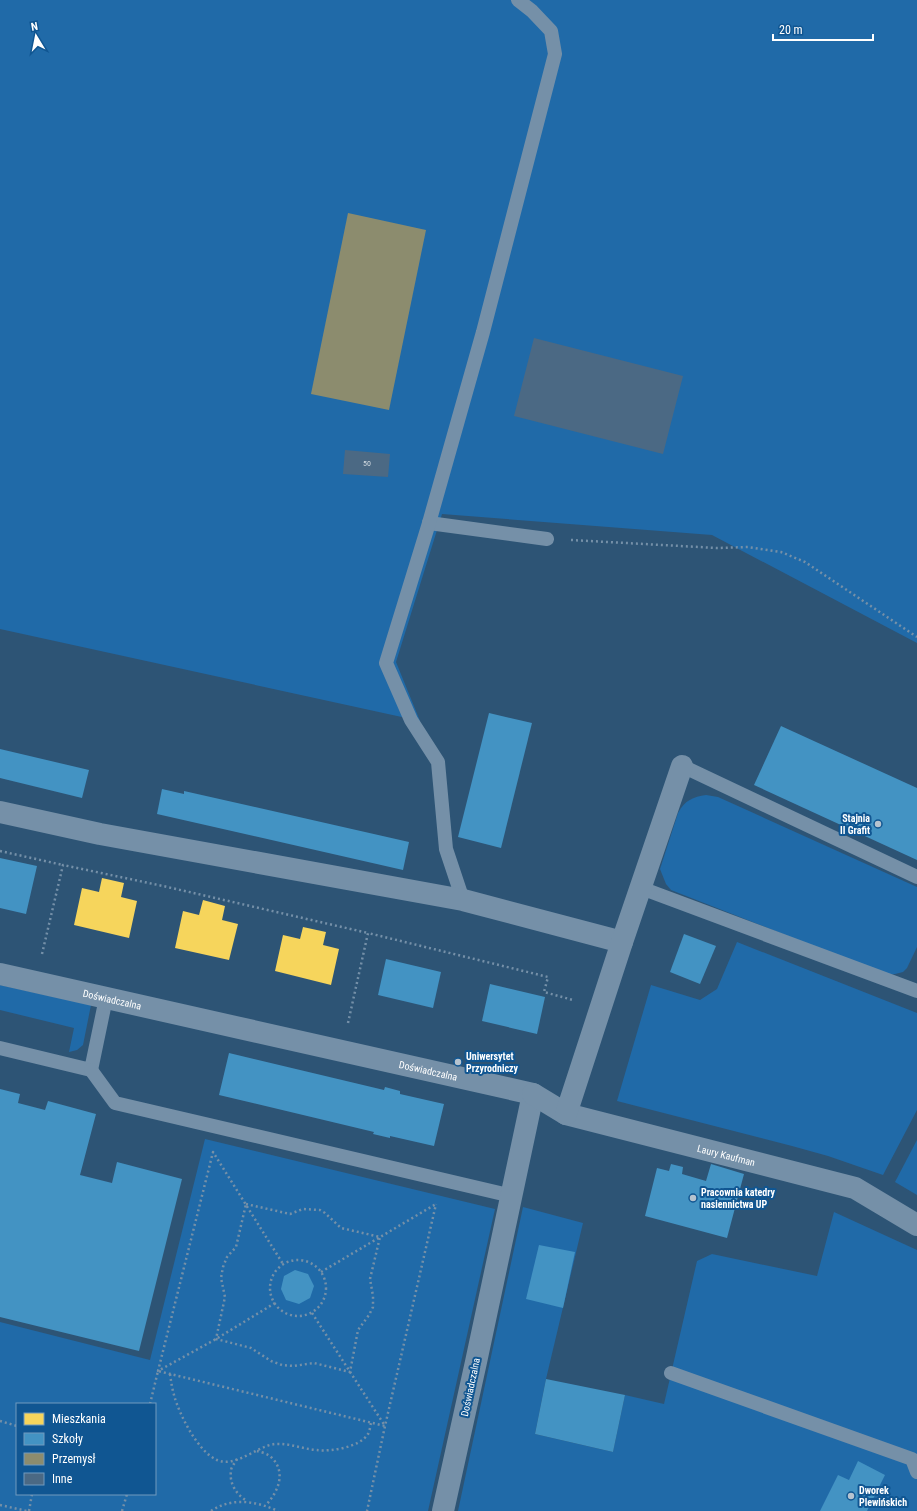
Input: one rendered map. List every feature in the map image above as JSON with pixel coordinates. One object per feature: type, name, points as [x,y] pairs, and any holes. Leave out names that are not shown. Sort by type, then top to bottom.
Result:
[{"type":"street","points":[[566,1114],[622,942],[682,766]]},
{"type":"street","points":[[0,812],[100,834],[462,900],[622,942]]},
{"type":"street","name":"Doświadczalna","points":[[0,974],[533,1094],[443,1511]]},
{"type":"street","name":"Laury Kaufman","points":[[533,1094],[566,1114],[855,1188],[917,1225]]},
{"type":"lane","points":[[462,900],[446,849],[438,762],[411,720],[386,663],[429,523],[483,332],[555,54],[551,31],[532,11],[518,0]]},
{"type":"lane","points":[[429,523],[547,539]]},
{"type":"lane","points":[[682,766],[917,877]]},
{"type":"lane","points":[[641,888],[917,992]]},
{"type":"lane","points":[[91,1070],[106,998]]},
{"type":"lane","points":[[0,1048],[91,1070],[115,1103],[512,1196]]},
{"type":"lane","points":[[671,1373],[912,1459],[917,1472]]},
{"type":"path","points":[[547,539],[717,548],[748,547],[781,552],[805,562],[917,637]]},
{"type":"path","points":[[0,851],[170,888],[548,977],[544,992],[601,1007]]},
{"type":"path","points":[[42,956],[63,865]]},
{"type":"path","points":[[346,1030],[368,934]]},
{"type":"path","points":[[150,1403],[213,1152],[283,1264]]},
{"type":"path","points":[[367,1511],[385,1426],[442,1180]]},
{"type":"path","points":[[246,1204],[290,1214],[304,1209],[320,1210],[329,1216],[341,1228],[380,1238]]},
{"type":"path","points":[[216,1339],[225,1297],[222,1278],[223,1267],[227,1257],[236,1247],[246,1204]]},
{"type":"path","points":[[321,1272],[436,1204]]},
{"type":"path","points":[[350,1372],[358,1330],[369,1315],[372,1306],[373,1296],[370,1279],[380,1238]]},
{"type":"path","points":[[292,1260],[302,1260],[318,1268],[321,1272],[326,1283],[326,1293],[324,1301],[312,1313],[302,1316],[293,1316],[284,1312],[272,1298],[270,1289],[271,1279],[283,1264],[292,1260]]},
{"type":"path","points":[[158,1371],[216,1339],[275,1303]]},
{"type":"path","points":[[312,1313],[385,1426]]},
{"type":"path","points":[[216,1339],[251,1348],[271,1361],[282,1365],[294,1366],[314,1363],[350,1372]]},
{"type":"path","points":[[158,1371],[385,1426]]},
{"type":"path","points":[[170,1374],[174,1396],[182,1417],[203,1450],[217,1460],[230,1461],[245,1457],[272,1444],[286,1444],[316,1450],[332,1450],[361,1441],[368,1434],[371,1423]]},
{"type":"path","points":[[0,1422],[16,1426]]},
{"type":"path","points":[[257,1451],[271,1457],[279,1469],[280,1483],[274,1496],[266,1506]]},
{"type":"path","points":[[237,1459],[231,1470],[232,1482],[238,1495],[247,1502]]},
{"type":"path","points":[[0,1505],[28,1511],[32,1495]]},
{"type":"path","points":[[122,1511],[127,1495]]},
{"type":"path","points":[[211,1511],[227,1503],[247,1502],[266,1506],[278,1511]]},
{"type":"shaded area","points":[[0,0],[917,0],[917,643],[712,535],[442,514],[396,662],[420,721],[0,629]]},
{"type":"shaded area","points":[[706,795],[718,797],[917,887],[917,947],[907,968],[903,972],[887,975],[671,890],[666,884],[660,869],[678,813],[690,800]]},
{"type":"shaded area","points":[[737,942],[917,1013],[917,1110],[883,1175],[828,1156],[617,1101],[651,985],[700,1000],[717,989]]},
{"type":"shaded area","points":[[0,985],[91,1005],[83,1045],[77,1050],[69,1052],[74,1028],[0,1010]]},
{"type":"shaded area","points":[[205,1139],[495,1209],[428,1511],[0,1511],[0,1322],[150,1360]]},
{"type":"shaded area","points":[[917,1140],[917,1195],[895,1182]]},
{"type":"shaded area","points":[[523,1207],[583,1223],[546,1379],[535,1434],[613,1452],[625,1395],[664,1404],[697,1261],[712,1254],[817,1276],[834,1212],[917,1250],[917,1511],[458,1511]]},
{"type":"building: Mieszkania","points":[[102,878],[124,883],[121,897],[137,901],[129,938],[74,925],[82,888],[99,892]]},
{"type":"building: Mieszkania","points":[[203,900],[225,906],[222,920],[238,924],[229,960],[175,948],[183,911],[199,915]]},
{"type":"building: Mieszkania","points":[[303,927],[326,932],[323,945],[339,949],[331,985],[275,971],[283,935],[300,939]]},
{"type":"building: Szkoły","points":[[489,713],[532,723],[501,848],[458,837]]},
{"type":"building: Szkoły","name":"Stajnia II Grafit","points":[[781,726],[917,788],[917,860],[754,785]]},
{"type":"building: Szkoły","points":[[0,749],[89,770],[82,798],[0,778]]},
{"type":"building: Szkoły","points":[[162,789],[184,794],[184,791],[409,842],[403,870],[157,814]]},
{"type":"building: Szkoły","points":[[0,858],[37,866],[26,914],[0,908]]},
{"type":"building: Szkoły","points":[[684,934],[716,946],[700,984],[670,972]]},
{"type":"building: Szkoły","points":[[386,959],[441,972],[433,1008],[378,995]]},
{"type":"building: Szkoły","points":[[490,984],[545,997],[537,1034],[482,1021]]},
{"type":"building: Szkoły","points":[[229,1053],[384,1090],[385,1087],[400,1091],[400,1094],[444,1104],[434,1146],[390,1136],[390,1138],[373,1134],[374,1132],[219,1095]]},
{"type":"building: Szkoły","points":[[0,1089],[20,1094],[18,1103],[45,1110],[48,1101],[96,1114],[80,1175],[112,1183],[117,1162],[182,1179],[139,1351],[0,1317]]},
{"type":"building: Szkoły","name":"Pracownia katedry nasiennictwa UP","points":[[671,1164],[683,1167],[682,1174],[706,1181],[711,1164],[744,1174],[727,1238],[645,1216],[657,1168],[669,1171]]},
{"type":"building: Szkoły","points":[[539,1245],[575,1252],[563,1308],[526,1299]]},
{"type":"building: Szkoły","points":[[295,1270],[308,1274],[314,1286],[310,1298],[299,1304],[286,1300],[281,1289],[284,1276]]},
{"type":"building: Szkoły","points":[[546,1379],[625,1395],[613,1452],[535,1434]]},
{"type":"building: Szkoły","name":"Dworek Plewińskich","points":[[858,1461],[885,1475],[867,1511],[820,1511],[838,1475],[849,1480]]},
{"type":"building: Przemysł","points":[[348,213],[426,230],[389,410],[311,394]]},
{"type":"building: Inne","points":[[534,338],[683,376],[663,454],[514,416]]},
{"type":"building: Inne","points":[[345,450],[390,454],[388,477],[343,474]]},
{"type":"place","name":"Stajnia II Grafit","points":[[878,824]]},
{"type":"place","name":"Uniwersytet Przyrodniczy","points":[[458,1062]]},
{"type":"place","name":"Pracownia katedry nasiennictwa UP","points":[[693,1198]]},
{"type":"place","name":"Dworek Plewińskich","points":[[851,1496]]}]
